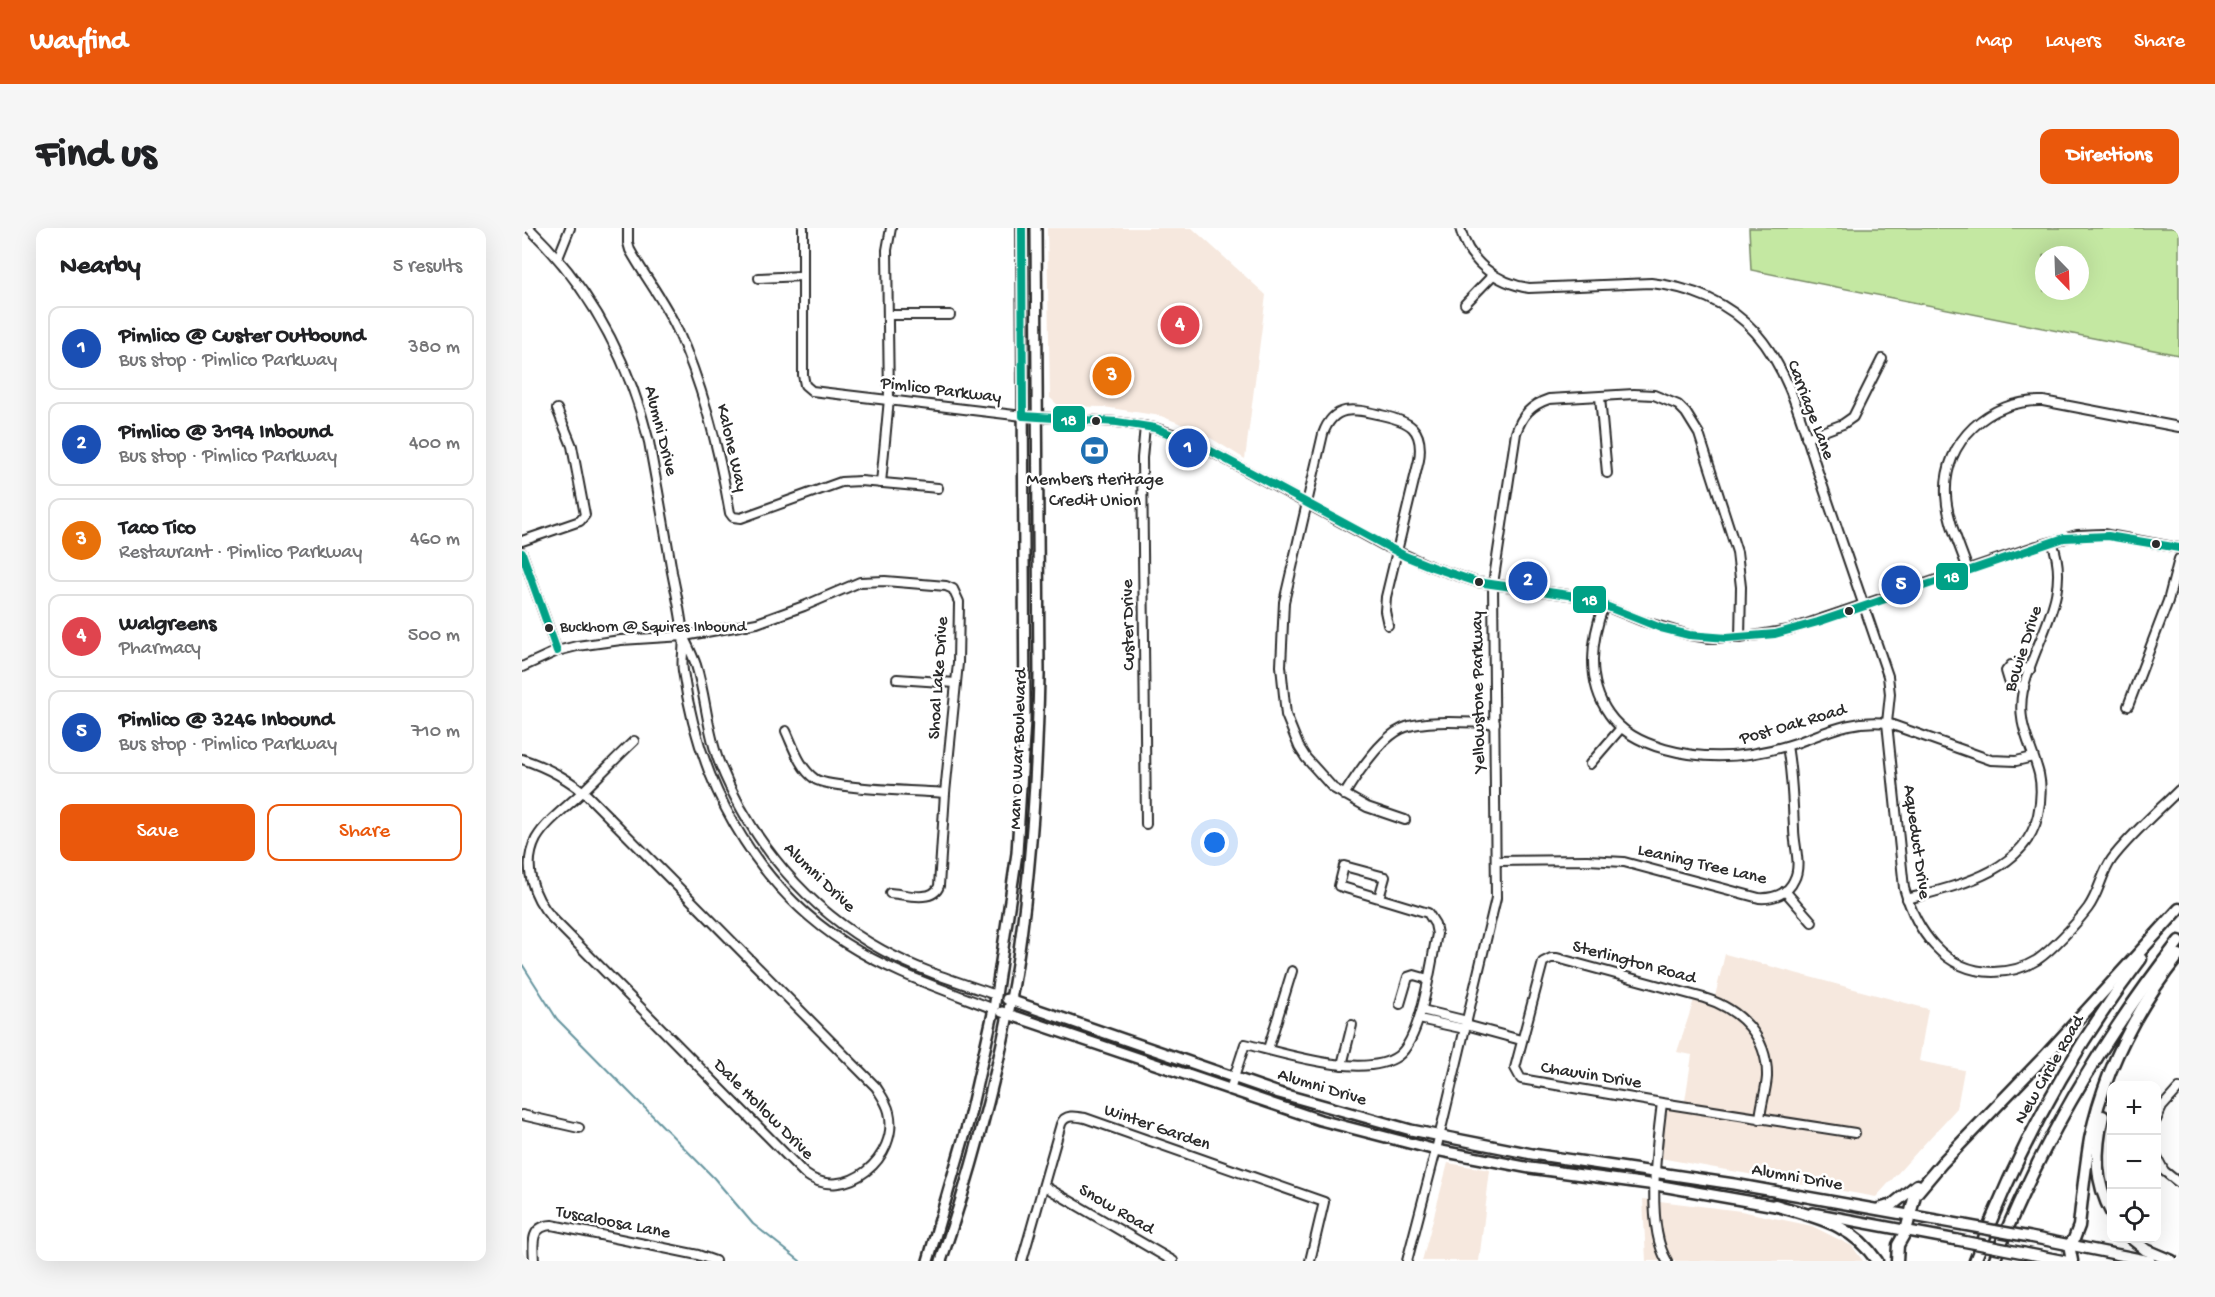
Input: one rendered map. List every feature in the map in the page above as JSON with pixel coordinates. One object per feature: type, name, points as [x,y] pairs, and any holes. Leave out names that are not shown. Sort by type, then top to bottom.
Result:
[{"type":"highway","points":[[1897,1261],[1898,1245],[1906,1231],[1915,1195],[1942,1163],[2044,1057],[2179,910]]},
{"type":"highway","name":"New Circle Road","points":[[1975,1261],[2010,1176],[2057,1085],[2084,1040],[2179,910]]},
{"type":"highway","name":"New Circle Road","points":[[1994,1261],[2042,1154],[2082,1080],[2133,1002],[2179,942]]},
{"type":"highway","points":[[2072,1261],[2069,1245],[2079,1226],[2088,1155],[2096,1115],[2116,1057],[2132,1025],[2162,977],[2179,955]]},
{"type":"highway","points":[[2107,1204],[2097,1174],[2098,1144],[2112,1083],[2132,1025]]},
{"type":"highway","points":[[1879,1209],[1889,1208],[1942,1163]]},
{"type":"highway","points":[[1775,1206],[1830,1221],[1844,1228],[1857,1237],[1877,1261]]},
{"type":"highway","points":[[2136,1243],[2146,1250],[2172,1261]]},
{"type":"main road","name":"Man O War Boulevard","points":[[928,1261],[968,1123],[994,1009],[1017,853],[1024,749],[1022,228]]},
{"type":"main road","name":"Man O War Boulevard","points":[[941,1261],[983,1122],[1010,1000],[1028,873],[1038,747],[1036,228]]},
{"type":"main road","name":"Alumni Drive","points":[[996,995],[1316,1104],[1439,1136],[1532,1154],[1909,1214],[2150,1261]]},
{"type":"main road","name":"Alumni Drive","points":[[994,1009],[1320,1119],[1436,1150],[1530,1168],[1656,1185],[2065,1261]]},
{"type":"street","name":"Alumni Drive","points":[[529,228],[558,258],[587,297],[613,341],[628,373],[649,442],[684,636],[696,665],[714,746],[733,794],[763,844],[788,876],[825,912],[884,951],[922,969],[996,995]]},
{"type":"street","points":[[558,258],[570,228]]},
{"type":"street","name":"Kalone Way","points":[[628,228],[630,250],[668,311],[695,371],[714,432],[730,513],[733,517],[741,518],[841,482],[938,488]]},
{"type":"street","name":"Pimlico Parkway","points":[[803,228],[803,375],[805,386],[815,392],[1023,416],[1096,419],[1144,426],[1192,441],[1397,552],[1432,567],[1476,582],[1583,597],[1642,621],[1677,632],[1709,638],[1740,638],[1789,630],[2052,542],[2077,536],[2103,534],[2179,548]]},
{"type":"street","points":[[881,483],[889,399],[887,250],[891,228]]},
{"type":"street","name":"Carriage Lane","points":[[1460,228],[1470,252],[1492,275],[1513,284],[1529,288],[1651,283],[1671,285],[1708,298],[1740,318],[1766,345],[1785,379],[1888,676],[1890,694],[1887,723]]},
{"type":"street","points":[[1465,304],[1492,275]]},
{"type":"street","points":[[759,278],[802,276]]},
{"type":"street","points":[[888,315],[950,315]]},
{"type":"street","points":[[1806,438],[1843,424],[1852,417],[1882,358]]},
{"type":"street","name":"Yellowstone Parkway","points":[[1407,1261],[1494,911],[1497,861],[1493,584],[1516,433],[1520,421],[1531,409],[1549,399],[1654,395],[1678,405],[1699,434],[1737,552],[1741,587],[1740,638]]},
{"type":"street","points":[[1600,397],[1607,473]]},
{"type":"street","points":[[1968,570],[1947,504],[1947,476],[1955,450],[1964,436],[1984,417],[2015,404],[2043,401],[2179,428]]},
{"type":"street","points":[[522,542],[580,520],[585,514],[572,446],[556,409]]},
{"type":"street","points":[[1388,625],[1385,611],[1386,597],[1421,448],[1418,434],[1408,423],[1400,419],[1360,410],[1342,411],[1330,419],[1323,434],[1284,603],[1281,666],[1284,702],[1290,727],[1306,758],[1325,781],[1344,795],[1367,807],[1405,820]]},
{"type":"street","name":"Custer Drive","points":[[1144,426],[1142,464],[1146,824]]},
{"type":"street","name":"Bowie Drive","points":[[1907,899],[1977,878],[2000,866],[2025,844],[2032,832],[2040,806],[2039,775],[2021,722],[2021,703],[2024,688],[2050,621],[2056,597],[2057,564],[2052,542]]},
{"type":"street","points":[[522,553],[557,651]]},
{"type":"street","points":[[2128,706],[2168,601],[2179,559]]},
{"type":"street","name":"Shoal Lake Drive","points":[[522,667],[557,651],[599,642],[684,636],[739,627],[772,618],[860,582],[885,581],[946,586],[953,589],[959,602],[956,684],[945,793],[939,886],[938,890],[927,896],[890,893]]},
{"type":"street","name":"Post Oak Road","points":[[1604,605],[1595,635],[1593,666],[1594,680],[1602,704],[1621,728],[1640,740],[1656,746],[1704,757],[1750,755],[1787,746],[1851,723],[1873,721],[1887,723],[1991,760],[2016,761],[2033,757]]},
{"type":"street","name":"Alumni Drive","points":[[684,636],[682,669],[705,762],[736,828],[764,870],[805,912],[847,944],[916,980],[994,1009]]},
{"type":"street","points":[[2024,688],[2009,681],[2005,675],[2006,671],[2011,665],[2030,670]]},
{"type":"street","points":[[897,679],[956,684]]},
{"type":"street","points":[[1344,795],[1385,741],[1395,732],[1420,724],[1495,723]]},
{"type":"street","name":"Aqueduct Drive","points":[[1887,723],[1902,876],[1911,911],[1925,935],[1942,954],[1953,962],[1976,970],[1988,972],[2017,969],[2044,954],[2080,918],[2094,899],[2111,861],[2179,790]]},
{"type":"street","points":[[1590,764],[1621,728]]},
{"type":"street","points":[[786,731],[800,761],[817,780],[835,784],[945,793]]},
{"type":"street","points":[[582,791],[634,741]]},
{"type":"street","name":"Leaning Tree Lane","points":[[1497,861],[1607,860],[1637,865],[1759,898],[1770,898],[1785,891],[1794,880],[1798,867],[1794,830],[1794,796],[1787,746]]},
{"type":"street","name":"Dale Hollow Drive","points":[[522,759],[557,774],[582,791],[876,1087],[885,1100],[889,1112],[890,1131],[881,1154],[867,1172],[839,1183],[819,1182],[805,1174],[542,907],[531,884],[529,860],[532,849],[541,832],[582,791]]},
{"type":"street","points":[[1230,1090],[1245,1044],[1342,1065],[1372,1065],[1399,1055],[1422,1010],[1437,933],[1435,924],[1428,913],[1339,886],[1344,866],[1385,878],[1379,897]]},
{"type":"street","points":[[1785,891],[1812,922]]},
{"type":"street","name":"Sterlington Road","points":[[1521,1040],[1540,966],[1546,959],[1551,958],[1716,1001],[1727,1006],[1744,1020],[1753,1031],[1764,1053],[1767,1077],[1760,1119]]},
{"type":"street","points":[[1268,1049],[1292,971]]},
{"type":"street","points":[[1400,1004],[1408,977],[1414,975],[1428,979]]},
{"type":"street","points":[[1422,1010],[1521,1040]]},
{"type":"street","points":[[1419,1019],[1466,1025]]},
{"type":"street","points":[[1342,1065],[1352,1024]]},
{"type":"street","name":"Chauvin Drive","points":[[1521,1040],[1515,1068],[1518,1076],[1524,1080],[1855,1133]]},
{"type":"street","points":[[2161,1110],[2179,1088]]},
{"type":"street","name":"Chauvin Drive","points":[[1662,1103],[1656,1172],[1656,1230],[1658,1243],[1667,1261]]},
{"type":"street","points":[[522,1115],[579,1128]]},
{"type":"street","name":"Winter Garden","points":[[1022,1261],[1062,1120],[1071,1116],[1085,1118],[1324,1202],[1310,1261]]},
{"type":"street","points":[[2161,1165],[2164,1172],[2179,1183]]},
{"type":"street","name":"Snow Road","points":[[1044,1186],[1173,1261]]},
{"type":"street","name":"Tuscaloosa Lane","points":[[534,1261],[533,1239],[536,1231],[543,1226],[552,1225],[698,1255],[715,1261]]},
{"type":"shaded area","points":[[1047,228],[1192,228],[1266,295],[1245,459],[1199,431],[1161,416],[1104,407],[1059,406],[1050,398]]},
{"type":"shaded area","points":[[1725,954],[1928,1009],[1919,1061],[1964,1070],[1957,1108],[1876,1197],[1660,1158],[1669,1098],[1685,1101],[1692,1055],[1677,1052],[1694,1000],[1713,1005]]},
{"type":"shaded area","points":[[1448,1163],[1490,1170],[1479,1261],[1422,1261]]},
{"type":"shaded area","points":[[1643,1199],[1741,1211],[1812,1226],[1852,1246],[1863,1261],[1646,1261]]},
{"type":"green space","points":[[1749,228],[2179,228],[2179,355],[1751,270]]},
{"type":"waterway","points":[[522,964],[557,1019],[714,1178],[753,1224],[800,1261]]},
{"type":"transit line","name":"18","points":[[1022,228],[1023,416],[1117,422],[1155,428],[1207,449],[1405,556],[1477,582],[1583,597],[1661,628],[1689,635],[1727,638],[1775,634],[1818,622],[2064,538],[2108,536],[2179,548]]},
{"type":"transit line","name":"18","points":[[522,553],[557,651]]},
{"type":"place","name":"Walgreens","points":[[1180,325]]},
{"type":"place","name":"Taco Tico","points":[[1112,376]]},
{"type":"place","name":"Pimlico @ Custer Outbound","points":[[1188,448]]},
{"type":"place","name":"Members Heritage Credit Union","points":[[1095,451]]},
{"type":"place","name":"Pimlico @ 3194 Inbound","points":[[1528,581]]},
{"type":"place","name":"Pimlico @ 3246 Inbound","points":[[1901,585]]},
{"type":"place","name":"Buckhorn @ Squires Inbound","points":[[549,628]]}]
